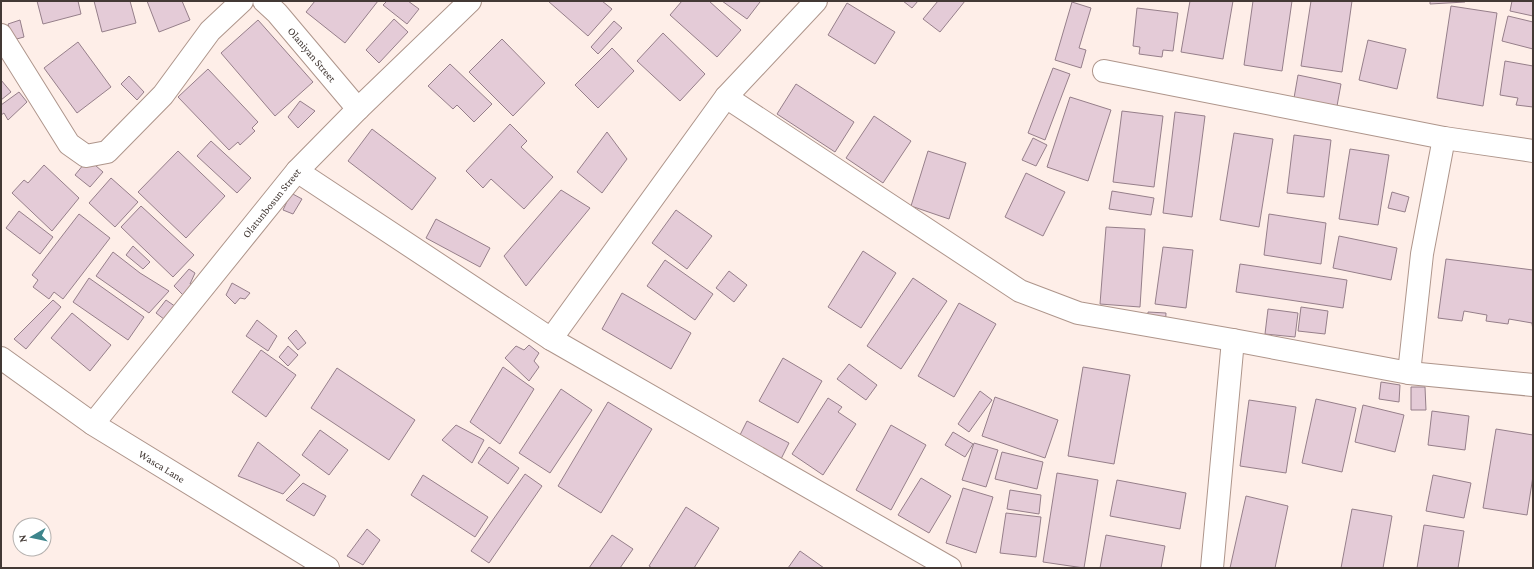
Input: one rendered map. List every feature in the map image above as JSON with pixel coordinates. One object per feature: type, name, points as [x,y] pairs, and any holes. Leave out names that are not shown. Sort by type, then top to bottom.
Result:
[{"type":"street","points":[[1,35],[69,144],[86,156],[107,152],[163,95],[210,31],[242,1]]},
{"type":"street","name":"Olaniyan Street","points":[[264,1],[277,13],[358,109]]},
{"type":"street","name":"Olatunbosun Street","points":[[94,424],[297,171],[358,109],[470,1]]},
{"type":"street","points":[[551,339],[726,97],[816,1]]},
{"type":"street","points":[[1104,71],[1444,138],[1533,151]]},
{"type":"street","points":[[726,97],[1020,291],[1078,313],[1409,373],[1533,385]]},
{"type":"street","points":[[1409,373],[1422,254],[1444,138]]},
{"type":"street","points":[[297,171],[551,339],[950,568]]},
{"type":"street","points":[[1212,568],[1233,340]]},
{"type":"street","name":"Wasca Lane","points":[[1,358],[94,424],[328,568]]},
{"type":"building","points":[[37,1],[78,1],[81,14],[43,24]]},
{"type":"building","points":[[94,1],[130,1],[136,23],[102,32]]},
{"type":"building","points":[[147,1],[182,1],[190,20],[159,32]]},
{"type":"building","points":[[315,1],[378,1],[345,43],[306,12]]},
{"type":"building","points":[[387,1],[408,1],[419,9],[407,24],[383,5]]},
{"type":"building","points":[[548,1],[602,1],[612,9],[588,36]]},
{"type":"building","points":[[682,1],[709,1],[741,30],[717,57],[670,15]]},
{"type":"building","points":[[722,1],[759,1],[760,2],[747,19]]},
{"type":"building","points":[[903,1],[918,1],[912,8]]},
{"type":"building","points":[[938,1],[965,1],[940,32],[923,19]]},
{"type":"building","points":[[1190,1],[1233,1],[1223,59],[1181,52]]},
{"type":"building","points":[[1253,1],[1292,1],[1282,71],[1244,65]]},
{"type":"building","points":[[1311,1],[1352,1],[1342,72],[1301,66]]},
{"type":"building","points":[[1430,1],[1465,1],[1465,2],[1430,4]]},
{"type":"building","points":[[1512,1],[1533,1],[1533,16],[1510,11]]},
{"type":"building","points":[[1072,2],[1091,8],[1079,48],[1086,50],[1081,68],[1055,60]]},
{"type":"building","points":[[847,3],[895,32],[875,64],[828,35]]},
{"type":"building","points":[[1451,6],[1497,13],[1483,106],[1437,98]]},
{"type":"building","points":[[1137,8],[1178,13],[1173,51],[1163,50],[1162,57],[1139,54],[1140,47],[1133,46]]},
{"type":"building","points":[[1508,16],[1533,22],[1533,49],[1502,41]]},
{"type":"building","points":[[394,19],[408,32],[379,63],[366,50]]},
{"type":"building","points":[[20,20],[24,37],[13,40],[8,24]]},
{"type":"building","points":[[258,20],[313,82],[275,116],[221,53]]},
{"type":"building","points":[[614,21],[622,28],[598,54],[591,47]]},
{"type":"building","points":[[663,33],[705,74],[680,101],[637,61]]},
{"type":"building","points":[[502,39],[545,83],[513,116],[469,72]]},
{"type":"building","points":[[1368,40],[1406,49],[1397,89],[1359,80]]},
{"type":"building","points":[[78,42],[111,87],[77,113],[44,68]]},
{"type":"building","points":[[612,48],[634,71],[598,108],[575,85]]},
{"type":"building","points":[[1505,61],[1533,66],[1533,107],[1516,105],[1518,98],[1500,95]]},
{"type":"building","points":[[450,64],[492,104],[474,122],[457,105],[453,109],[428,86]]},
{"type":"building","points":[[1053,68],[1070,74],[1045,140],[1028,133]]},
{"type":"building","points":[[208,69],[258,122],[252,128],[255,131],[240,145],[238,142],[229,150],[178,97]]},
{"type":"building","points":[[1298,75],[1341,84],[1337,106],[1294,98]]},
{"type":"building","points":[[129,76],[144,92],[137,100],[121,84]]},
{"type":"building","points":[[1,80],[11,92],[1,100]]},
{"type":"building","points":[[796,84],[854,122],[835,152],[777,114]]},
{"type":"building","points":[[19,92],[27,102],[8,120],[4,113],[1,115],[1,105]]},
{"type":"building","points":[[1070,97],[1111,110],[1088,181],[1047,167]]},
{"type":"building","points":[[300,101],[315,111],[298,128],[288,117]]},
{"type":"building","points":[[1122,111],[1163,116],[1154,187],[1113,182]]},
{"type":"building","points":[[1175,112],[1205,116],[1192,217],[1163,213]]},
{"type":"building","points":[[874,116],[911,141],[883,183],[846,158]]},
{"type":"building","points":[[510,124],[527,141],[521,147],[553,177],[524,209],[491,179],[483,188],[466,171]]},
{"type":"building","points":[[372,129],[436,178],[412,210],[348,161]]},
{"type":"building","points":[[607,132],[627,159],[602,193],[577,172]]},
{"type":"building","points":[[1234,133],[1273,139],[1259,227],[1220,220]]},
{"type":"building","points":[[1294,135],[1331,140],[1324,197],[1287,193]]},
{"type":"building","points":[[1033,138],[1047,145],[1036,166],[1022,160]]},
{"type":"building","points":[[211,141],[251,178],[237,193],[197,156]]},
{"type":"building","points":[[1350,149],[1389,155],[1378,225],[1339,219]]},
{"type":"building","points":[[178,151],[225,196],[186,238],[138,192]]},
{"type":"building","points":[[928,151],[966,163],[949,219],[911,206]]},
{"type":"building","points":[[88,159],[103,172],[90,187],[75,175]]},
{"type":"building","points":[[44,165],[79,198],[52,231],[12,193],[24,180],[28,183]]},
{"type":"building","points":[[1026,173],[1065,192],[1043,236],[1005,217]]},
{"type":"building","points":[[111,178],[138,202],[115,227],[89,203]]},
{"type":"building","points":[[561,190],[590,208],[526,286],[504,256]]},
{"type":"building","points":[[1112,191],[1154,198],[1151,215],[1109,209]]},
{"type":"building","points":[[1392,192],[1409,197],[1405,212],[1388,208]]},
{"type":"building","points":[[291,193],[302,199],[293,214],[283,210]]},
{"type":"building","points":[[141,206],[194,255],[173,277],[121,227]]},
{"type":"building","points":[[676,210],[712,236],[687,269],[652,243]]},
{"type":"building","points":[[19,211],[53,237],[40,254],[6,228]]},
{"type":"building","points":[[79,214],[110,238],[63,299],[54,292],[49,299],[33,287],[38,280],[32,275]]},
{"type":"building","points":[[1269,214],[1326,223],[1321,264],[1264,255]]},
{"type":"building","points":[[436,219],[490,248],[480,267],[426,238]]},
{"type":"building","points":[[1106,227],[1145,229],[1140,307],[1100,304]]},
{"type":"building","points":[[1339,236],[1397,248],[1391,280],[1333,268]]},
{"type":"building","points":[[133,246],[150,262],[143,269],[126,255]]},
{"type":"building","points":[[1163,247],[1193,250],[1186,308],[1155,304]]},
{"type":"building","points":[[863,251],[896,273],[861,328],[828,307]]},
{"type":"building","points":[[113,252],[140,273],[169,291],[149,313],[96,276]]},
{"type":"building","points":[[1446,259],[1533,270],[1533,331],[1532,323],[1509,319],[1508,324],[1486,321],[1487,315],[1464,311],[1462,321],[1438,318]]},
{"type":"building","points":[[665,260],[713,294],[695,320],[647,286]]},
{"type":"building","points":[[1240,264],[1347,280],[1343,308],[1236,292]]},
{"type":"building","points":[[189,269],[195,273],[190,284],[197,288],[187,299],[174,286]]},
{"type":"building","points":[[729,271],[747,285],[734,302],[716,288]]},
{"type":"building","points":[[89,278],[144,317],[128,340],[73,302]]},
{"type":"building","points":[[913,278],[947,301],[901,369],[867,346]]},
{"type":"building","points":[[232,283],[250,293],[245,299],[240,298],[235,304],[226,295]]},
{"type":"building","points":[[622,293],[691,333],[671,369],[602,329]]},
{"type":"building","points":[[53,300],[61,307],[26,349],[14,339]]},
{"type":"building","points":[[166,300],[179,309],[169,323],[156,313]]},
{"type":"building","points":[[959,303],[996,324],[954,397],[918,376]]},
{"type":"building","points":[[1301,307],[1328,311],[1325,334],[1298,331]]},
{"type":"building","points":[[1268,309],[1298,313],[1295,337],[1265,334]]},
{"type":"building","points":[[1148,312],[1166,313],[1165,331],[1147,330]]},
{"type":"building","points":[[72,313],[111,345],[90,371],[51,338]]},
{"type":"building","points":[[257,320],[277,336],[268,351],[246,336]]},
{"type":"building","points":[[296,330],[306,343],[298,350],[288,338]]},
{"type":"building","points":[[529,345],[539,353],[534,361],[539,367],[529,381],[505,358],[516,346],[524,350]]},
{"type":"building","points":[[288,346],[298,355],[288,366],[279,357]]},
{"type":"building","points":[[261,350],[296,375],[266,417],[232,392]]},
{"type":"building","points":[[783,358],[822,381],[798,423],[759,401]]},
{"type":"building","points":[[849,364],[877,385],[866,400],[837,379]]},
{"type":"building","points":[[503,367],[534,389],[500,444],[470,422]]},
{"type":"building","points":[[1083,367],[1130,375],[1114,464],[1068,456]]},
{"type":"building","points":[[337,368],[415,420],[389,460],[311,408]]},
{"type":"building","points":[[1381,382],[1400,385],[1399,402],[1379,399]]},
{"type":"building","points":[[1411,387],[1425,387],[1426,410],[1411,410]]},
{"type":"building","points":[[561,389],[592,410],[550,473],[519,453]]},
{"type":"building","points":[[980,391],[992,400],[969,432],[958,424]]},
{"type":"building","points":[[995,397],[1058,420],[1045,458],[982,436]]},
{"type":"building","points":[[828,398],[842,407],[838,412],[856,424],[823,475],[792,454]]},
{"type":"building","points":[[1316,399],[1356,408],[1342,472],[1302,463]]},
{"type":"building","points":[[1249,400],[1296,407],[1286,473],[1240,466]]},
{"type":"building","points":[[608,402],[652,429],[601,513],[558,486]]},
{"type":"building","points":[[1363,405],[1404,415],[1395,452],[1355,442]]},
{"type":"building","points":[[1432,411],[1469,416],[1465,450],[1428,445]]},
{"type":"building","points":[[747,421],[789,443],[779,463],[737,441]]},
{"type":"building","points":[[456,425],[484,440],[472,463],[442,440]]},
{"type":"building","points":[[891,425],[926,445],[891,510],[856,490]]},
{"type":"building","points":[[1496,429],[1533,435],[1533,476],[1527,515],[1483,508]]},
{"type":"building","points":[[320,430],[348,450],[329,475],[302,455]]},
{"type":"building","points":[[953,432],[973,444],[965,457],[945,445]]},
{"type":"building","points":[[258,442],[300,475],[283,494],[238,476]]},
{"type":"building","points":[[974,443],[998,450],[986,487],[962,480]]},
{"type":"building","points":[[489,447],[519,468],[508,484],[478,463]]},
{"type":"building","points":[[1002,452],[1043,462],[1037,489],[995,479]]},
{"type":"building","points":[[1057,473],[1098,480],[1084,568],[1043,562]]},
{"type":"building","points":[[525,474],[542,486],[489,563],[471,551]]},
{"type":"building","points":[[423,475],[488,517],[475,537],[411,495]]},
{"type":"building","points":[[1433,475],[1471,483],[1464,518],[1426,511]]},
{"type":"building","points":[[921,478],[951,496],[929,533],[898,515]]},
{"type":"building","points":[[1117,480],[1186,493],[1180,529],[1110,516]]},
{"type":"building","points":[[303,483],[326,496],[314,516],[286,500]]},
{"type":"building","points":[[963,488],[993,497],[976,553],[946,543]]},
{"type":"building","points":[[1010,490],[1041,495],[1039,514],[1007,509]]},
{"type":"building","points":[[1246,496],[1288,506],[1275,568],[1230,568]]},
{"type":"building","points":[[686,507],[719,528],[694,568],[652,568],[649,566]]},
{"type":"building","points":[[1352,509],[1392,516],[1383,568],[1341,568]]},
{"type":"building","points":[[1006,513],[1041,517],[1036,557],[1000,553]]},
{"type":"building","points":[[1424,525],[1464,531],[1458,568],[1417,568]]},
{"type":"building","points":[[367,529],[380,540],[363,565],[347,556]]},
{"type":"building","points":[[612,535],[633,549],[620,568],[589,568]]},
{"type":"building","points":[[1106,535],[1165,546],[1161,568],[1100,568]]},
{"type":"building","points":[[800,551],[824,568],[788,568]]}]
